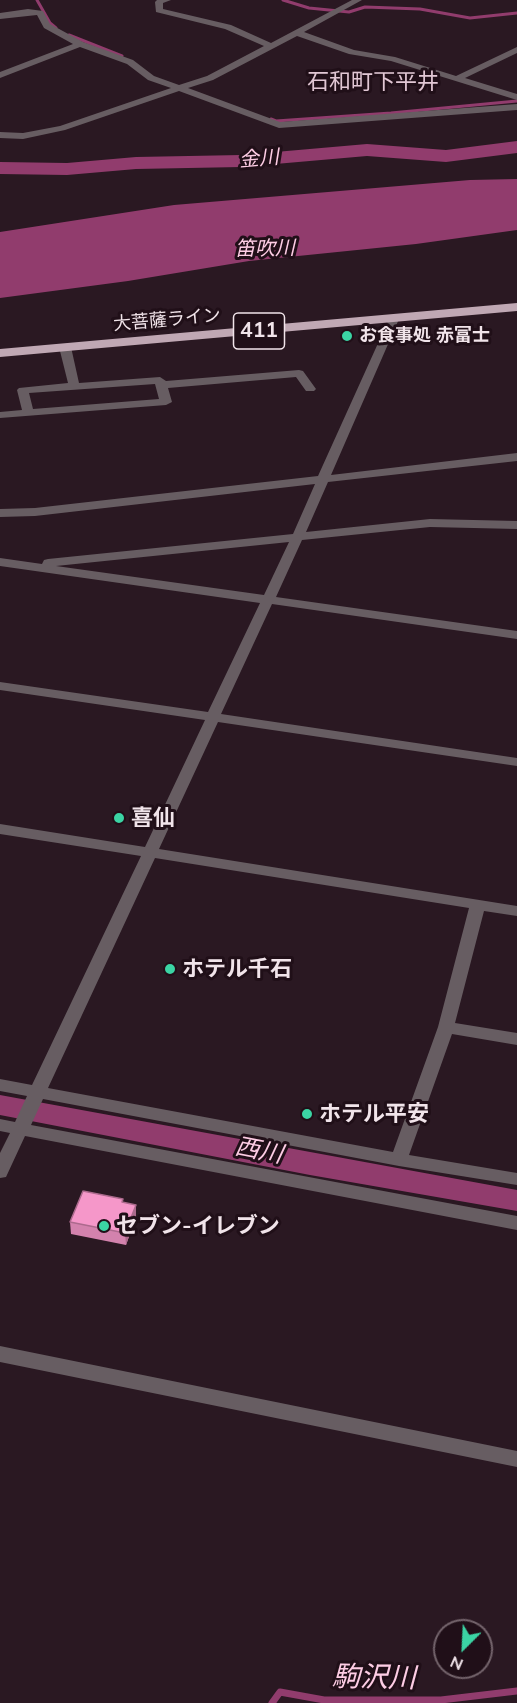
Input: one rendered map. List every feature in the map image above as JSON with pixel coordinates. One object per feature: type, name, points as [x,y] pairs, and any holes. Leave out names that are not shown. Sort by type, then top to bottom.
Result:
[{"type":"highway","name":"大菩薩ライン","points":[[0,353],[517,307]]},
{"type":"street","points":[[0,135],[23,136],[62,128],[181,89],[222,73],[269,45],[358,0]]},
{"type":"street","points":[[162,1],[159,9],[228,27],[269,45]]},
{"type":"street","points":[[0,16],[28,12],[40,13],[47,26],[80,44],[130,62],[151,78],[279,125],[517,107]]},
{"type":"street","points":[[295,32],[352,52],[392,59],[517,97]]},
{"type":"street","points":[[0,75],[80,44]]},
{"type":"street","points":[[456,78],[517,50]]},
{"type":"street","points":[[0,1172],[20,1125],[38,1094],[268,602],[324,478],[362,385],[394,319]]},
{"type":"street","points":[[65,347],[74,386]]},
{"type":"street","points":[[162,385],[299,373],[309,389]]},
{"type":"street","points":[[0,416],[166,402],[160,380],[23,390],[28,413]]},
{"type":"street","points":[[0,513],[35,512],[517,457]]},
{"type":"street","points":[[27,565],[430,523],[517,525]]},
{"type":"street","points":[[0,562],[268,602],[517,635]]},
{"type":"street","points":[[0,686],[516,758]]},
{"type":"street","points":[[0,829],[517,911]]},
{"type":"street","points":[[399,1160],[446,1027],[478,905]]},
{"type":"street","points":[[446,1027],[517,1040]]},
{"type":"street","points":[[0,1085],[38,1094],[399,1160],[517,1179]]},
{"type":"street","points":[[0,1125],[20,1125],[517,1223]]},
{"type":"street","points":[[0,1354],[517,1459]]},
{"type":"water","name":"笛吹川","points":[[517,179],[517,230],[416,244],[249,261],[128,281],[0,298],[0,232],[174,205],[470,180]]},
{"type":"water","name":"西川","points":[[0,1095],[517,1190],[517,1211],[310,1175],[0,1115]]},
{"type":"building","points":[[83,1191],[123,1199],[122,1202],[136,1205],[125,1233],[70,1222]]},
{"type":"waterway","points":[[37,0],[50,23],[56,28]]},
{"type":"waterway","points":[[283,0],[309,8],[349,12],[365,7],[420,9],[470,18],[517,13]]},
{"type":"waterway","points":[[69,35],[122,56]]},
{"type":"waterway","points":[[271,119],[276,121],[391,113],[517,101]]},
{"type":"waterway","name":"金川","points":[[0,168],[67,169],[136,163],[241,161],[367,150],[446,156],[517,147]]},
{"type":"waterway","name":"駒沢川","points":[[272,1703],[280,1692],[324,1700],[441,1700],[517,1691]]},
{"type":"place","name":"お食事処 赤富士","points":[[347,336]]},
{"type":"place","name":"喜仙","points":[[119,818]]},
{"type":"place","name":"ホテル千石","points":[[170,969]]},
{"type":"place","name":"ホテル平安","points":[[307,1114]]},
{"type":"place","name":"セブン-イレブン","points":[[104,1226]]},
{"type":"district","name":"石和町下平井","points":[[373,82]]}]
